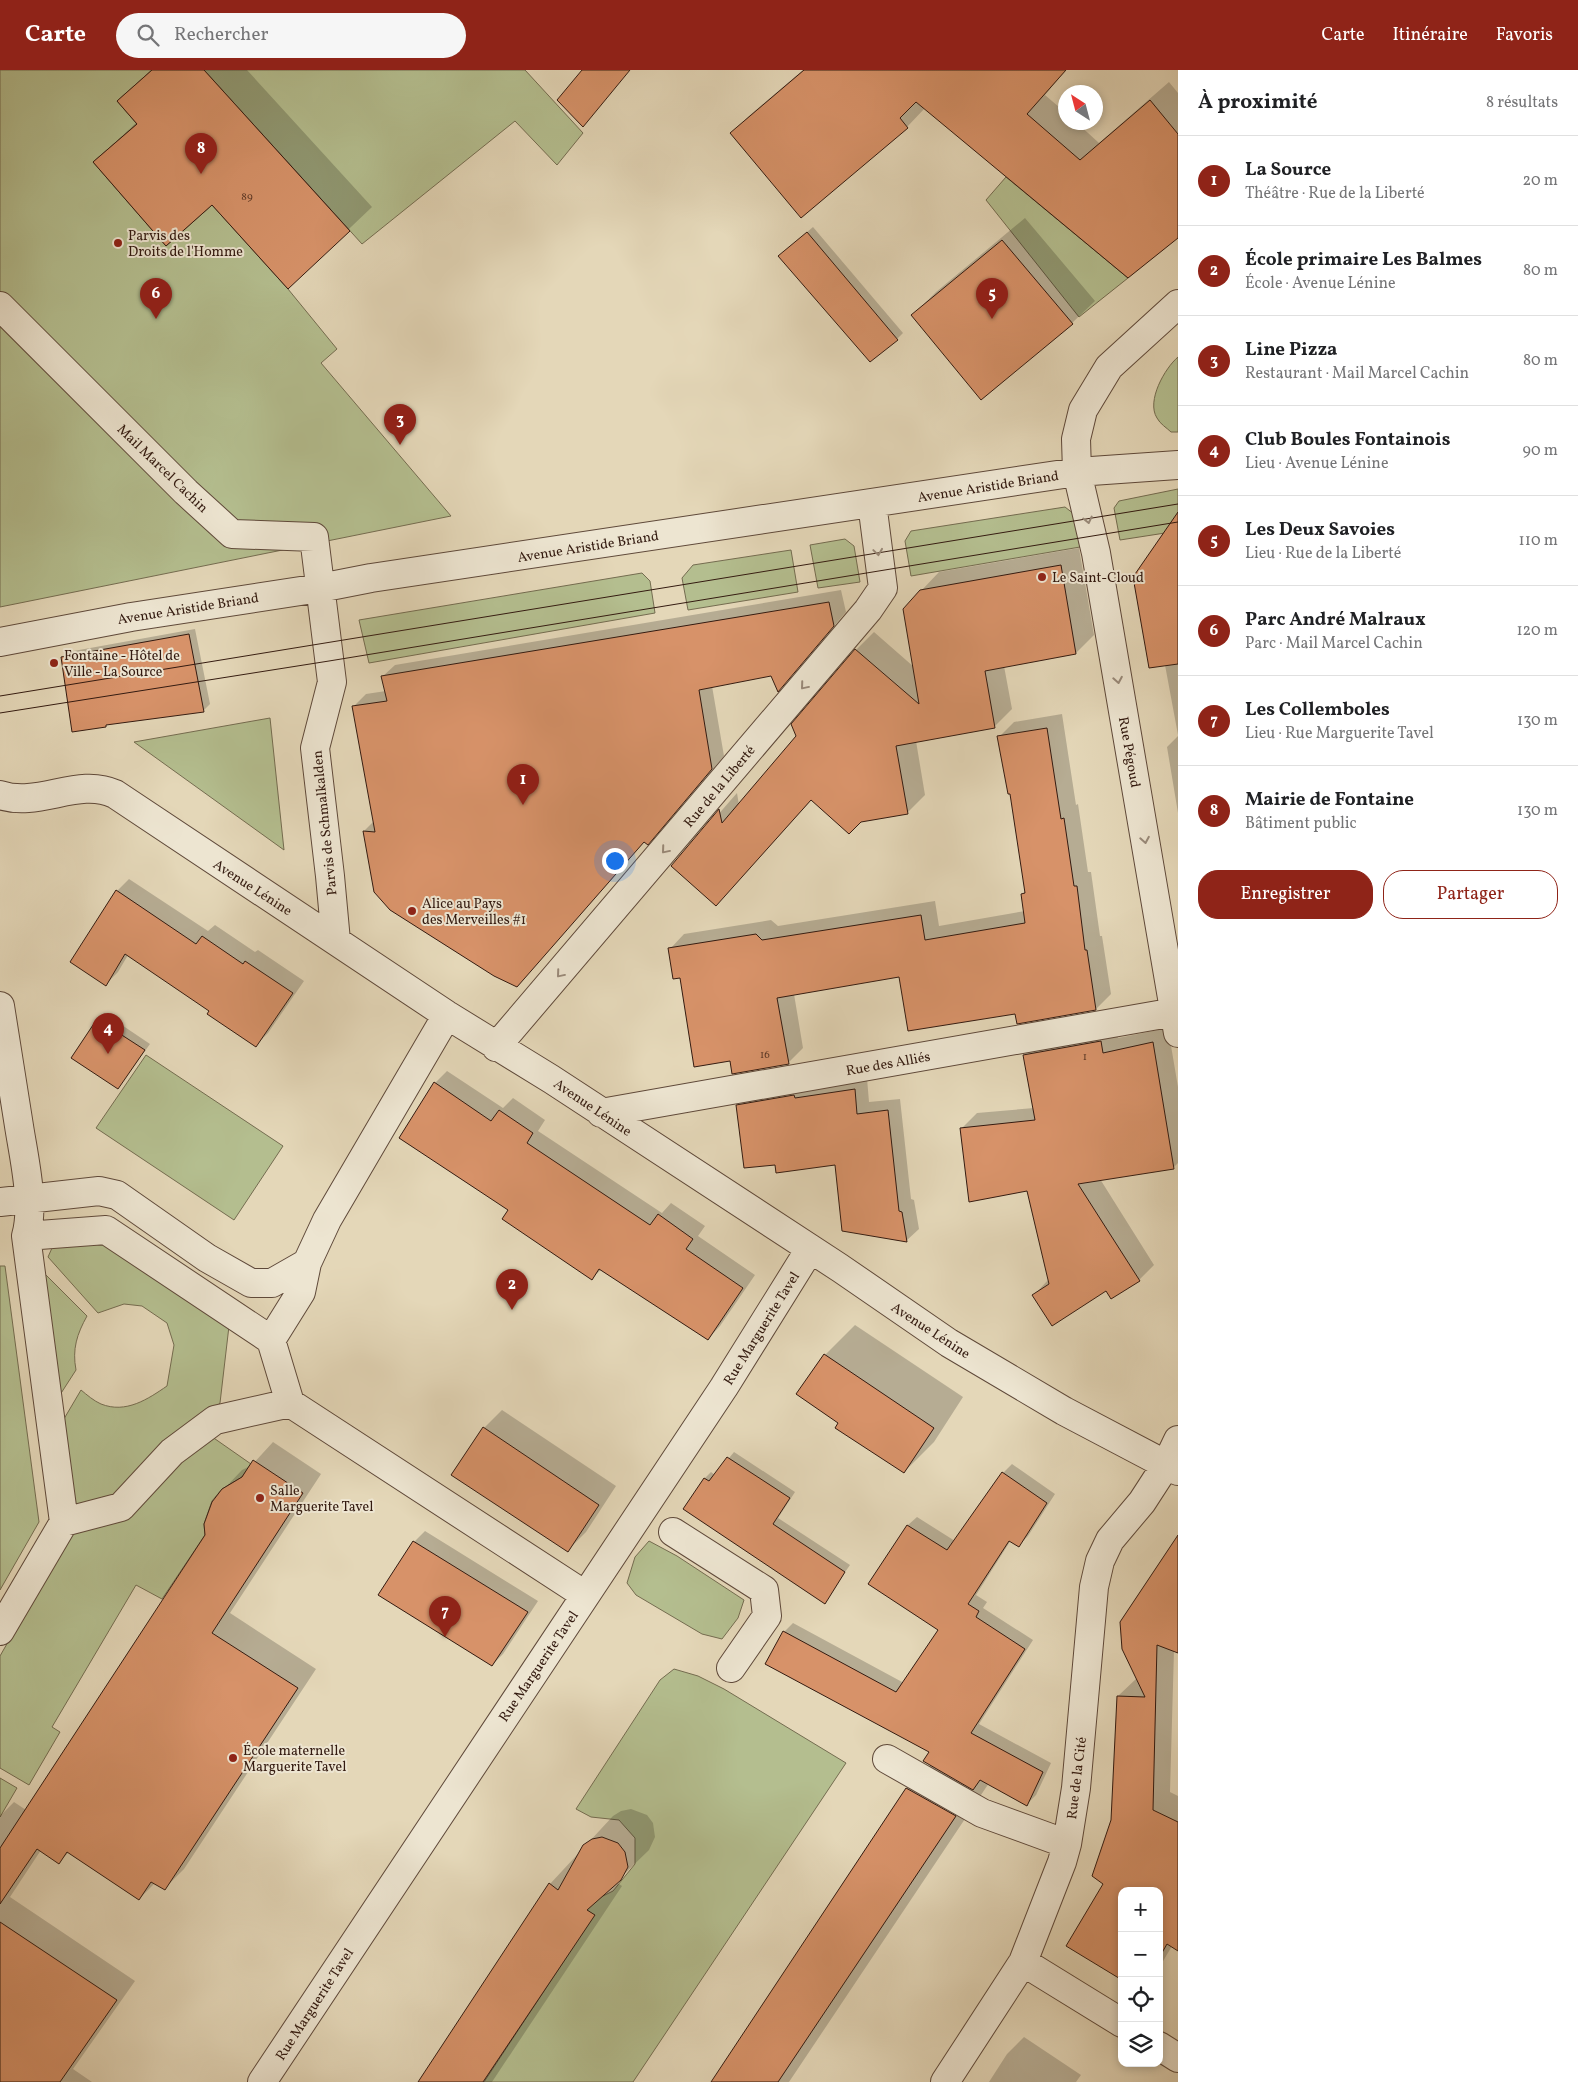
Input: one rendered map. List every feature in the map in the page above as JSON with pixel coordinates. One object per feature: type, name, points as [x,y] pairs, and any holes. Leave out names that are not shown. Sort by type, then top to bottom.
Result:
[{"type":"street","points":[[1077,472],[1076,440],[1083,410],[1096,388],[1109,367],[1178,304]]},
{"type":"street","name":"Mail Marcel Cachin","points":[[0,306],[186,492],[232,534],[314,537],[320,588]]},
{"type":"street","name":"Avenue Aristide Briand","points":[[0,642],[131,616],[320,588],[371,578],[1077,472],[1178,465]]},
{"type":"street","name":"Rue Pégoud","points":[[1077,472],[1096,553],[1176,1023]]},
{"type":"street","name":"Rue de la Liberté","points":[[496,1047],[868,610],[883,588],[872,503]]},
{"type":"street","name":"Parvis de Schmalkalden","points":[[320,588],[332,682],[315,748],[336,941]]},
{"type":"street","name":"Avenue Lénine","points":[[0,795],[23,799],[95,787],[115,794],[447,1015],[496,1047],[551,1079],[810,1249],[949,1343],[1064,1411],[1172,1468]]},
{"type":"street","points":[[0,1006],[24,1159],[29,1200],[26,1236],[64,1522],[0,1632]]},
{"type":"street","points":[[271,1340],[301,1292],[307,1262],[327,1220],[447,1015]]},
{"type":"street","name":"Rue des Alliés","points":[[601,1113],[1176,1023]]},
{"type":"street","points":[[0,1202],[99,1191],[117,1195],[207,1258],[251,1283],[272,1283],[307,1262]]},
{"type":"street","points":[[26,1236],[106,1230],[271,1340],[290,1403],[585,1595]]},
{"type":"street","name":"Rue Marguerite Tavel","points":[[262,2082],[724,1387],[810,1249]]},
{"type":"street","points":[[64,1522],[121,1507],[172,1452],[215,1420],[290,1403]]},
{"type":"street","name":"Rue de la Cité","points":[[945,2082],[1023,1962],[1062,1862],[1067,1844],[1076,1788],[1094,1587],[1100,1561],[1110,1540],[1172,1468],[1178,1440]]},
{"type":"street","points":[[673,1532],[764,1590],[767,1616],[731,1668]]},
{"type":"street","points":[[887,1758],[982,1812],[1067,1844]]},
{"type":"street","points":[[1023,1962],[1120,2022]]},
{"type":"street","points":[[1163,2049],[1178,2058]]},
{"type":"green space","points":[[0,70],[152,70],[117,101],[137,124],[93,162],[166,246],[212,205],[288,289],[337,349],[321,363],[451,516],[0,607]]},
{"type":"green space","points":[[204,70],[525,70],[583,133],[557,165],[515,121],[362,244]]},
{"type":"green space","points":[[1006,177],[1128,278],[1079,317],[986,200]]},
{"type":"green space","points":[[1178,357],[1178,432],[1171,432],[1157,418],[1154,411],[1154,403],[1158,385]]},
{"type":"green space","points":[[1178,489],[1178,531],[1120,540],[1114,508],[1119,501]]},
{"type":"green space","points":[[1065,507],[1074,514],[1080,547],[911,576],[905,541],[911,531]]},
{"type":"green space","points":[[845,539],[854,546],[860,582],[818,588],[810,545]]},
{"type":"green space","points":[[791,550],[798,592],[688,610],[682,578],[693,565]]},
{"type":"green space","points":[[642,573],[650,581],[655,613],[369,663],[359,620]]},
{"type":"green space","points":[[270,718],[284,850],[134,742]]},
{"type":"green space","points":[[146,1055],[283,1146],[234,1220],[96,1128]]},
{"type":"green space","points":[[100,1237],[229,1326],[220,1403],[124,1492],[76,1506],[67,1492],[58,1429],[81,1390],[98,1403],[110,1407],[136,1404],[167,1386],[174,1345],[167,1323],[142,1306],[124,1304],[98,1313],[48,1257],[52,1248]]},
{"type":"green space","points":[[0,1266],[5,1266],[39,1522],[0,1590]]},
{"type":"green space","points":[[40,1269],[87,1316],[76,1342],[76,1370],[56,1401]]},
{"type":"green space","points":[[208,1434],[251,1464],[242,1477],[222,1489],[212,1501],[204,1524],[205,1535],[162,1599],[136,1585],[52,1727],[60,1732],[29,1785],[0,1768],[0,1656],[75,1526]]},
{"type":"green space","points":[[649,1541],[677,1556],[744,1600],[738,1618],[722,1639],[702,1634],[636,1595],[627,1583],[635,1557]]},
{"type":"green space","points":[[674,1669],[698,1676],[724,1689],[846,1763],[633,2082],[484,2082],[594,1915],[584,1908],[587,1904],[613,1891],[635,1864],[635,1838],[619,1820],[591,1817],[576,1809],[660,1680]]},
{"type":"green space","points":[[0,1778],[17,1788],[0,1817]]},
{"type":"building","points":[[152,70],[204,70],[350,231],[288,289],[212,205],[166,246],[93,162],[137,124],[117,101]]},
{"type":"building","points":[[582,70],[630,70],[583,127],[557,100]]},
{"type":"building","points":[[804,70],[1066,70],[1027,114],[1080,160],[1150,100],[1178,134],[1178,238],[1128,278],[916,102],[900,118],[908,128],[801,218],[730,133]]},
{"type":"building","points":[[807,232],[898,340],[870,362],[778,256]]},
{"type":"building","points":[[1002,240],[1073,324],[981,400],[911,315]]},
{"type":"building","points":[[1178,512],[1178,664],[1149,668],[1133,577]]},
{"type":"building","points":[[1061,565],[1076,654],[985,671],[995,728],[896,746],[908,814],[861,822],[849,834],[811,800],[716,906],[671,866],[719,809],[722,823],[796,736],[791,724],[855,649],[919,704],[903,609],[920,590]]},
{"type":"building","points":[[829,602],[834,626],[778,692],[771,676],[699,690],[712,769],[648,845],[644,842],[517,987],[494,976],[390,910],[374,892],[363,831],[375,832],[352,706],[387,701],[381,676]]},
{"type":"building","points":[[189,634],[204,712],[106,725],[106,727],[72,732],[61,657]]},
{"type":"building","points":[[1047,728],[1061,819],[1064,818],[1074,886],[1077,886],[1085,950],[1087,950],[1096,1010],[1017,1024],[1015,1014],[908,1031],[899,977],[777,998],[789,1064],[732,1074],[730,1061],[694,1067],[680,978],[673,979],[668,948],[756,934],[762,940],[921,915],[925,940],[1025,923],[1021,894],[1025,893],[1010,794],[1008,794],[997,736]]},
{"type":"building","points":[[116,890],[196,944],[202,936],[243,964],[245,961],[293,993],[256,1047],[207,1014],[209,1011],[125,954],[106,986],[70,962]]},
{"type":"building","points":[[97,1019],[145,1050],[118,1089],[71,1058]]},
{"type":"building","points":[[1101,1041],[1103,1053],[1153,1042],[1174,1169],[1078,1184],[1140,1281],[1111,1299],[1106,1291],[1052,1326],[1032,1295],[1049,1284],[1027,1191],[969,1202],[960,1128],[1035,1120],[1023,1055]]},
{"type":"building","points":[[434,1082],[491,1121],[499,1110],[533,1133],[527,1143],[650,1225],[658,1214],[693,1239],[686,1249],[743,1288],[708,1340],[599,1269],[592,1280],[502,1219],[508,1210],[399,1138]]},
{"type":"building","points":[[855,1089],[857,1114],[888,1110],[899,1211],[902,1212],[907,1242],[842,1231],[835,1165],[776,1173],[775,1165],[744,1168],[736,1105],[794,1095],[795,1098]]},
{"type":"building","points":[[824,1354],[934,1428],[904,1473],[835,1428],[838,1423],[796,1394]]},
{"type":"building","points":[[483,1427],[599,1505],[568,1552],[451,1475]]},
{"type":"building","points":[[727,1457],[790,1498],[773,1524],[845,1572],[825,1604],[683,1509],[704,1478],[709,1481]]},
{"type":"building","points":[[253,1460],[303,1493],[212,1633],[298,1688],[165,1890],[151,1882],[139,1900],[67,1852],[59,1864],[37,1849],[0,1904],[0,1848],[205,1535],[204,1524],[212,1502],[222,1489],[242,1477]]},
{"type":"building","points":[[1002,1472],[1047,1503],[1019,1547],[1009,1541],[968,1604],[979,1611],[976,1617],[1025,1649],[971,1733],[1043,1772],[1027,1806],[980,1780],[973,1790],[923,1761],[929,1752],[765,1664],[783,1631],[896,1692],[938,1630],[868,1584],[907,1525],[947,1550]]},
{"type":"building","points":[[1178,1535],[1178,1653],[1157,1645],[1153,1810],[1178,1822],[1178,1951],[1167,1944],[1163,1951],[1163,1887],[1118,1887],[1118,1978],[1066,1946],[1103,1884],[1092,1876],[1111,1820],[1117,1696],[1145,1697],[1122,1649],[1120,1622]]},
{"type":"building","points":[[413,1541],[528,1612],[492,1666],[378,1595]]},
{"type":"building","points":[[906,1788],[956,1816],[778,2082],[711,2082]]},
{"type":"building","points":[[602,1837],[618,1843],[625,1852],[628,1867],[621,1880],[587,1910],[595,1915],[483,2082],[418,2082],[549,1883],[558,1890],[583,1845],[592,1839]]},
{"type":"building","points":[[0,1922],[117,2000],[60,2082],[0,2082]]},
{"type":"tram line","points":[[0,696],[1178,504]]},
{"type":"tram line","points":[[0,713],[1178,522]]},
{"type":"place","name":"Mairie de Fontaine","points":[[201,174]]},
{"type":"place","name":"Parvis des Droits de l'Homme","points":[[118,243]]},
{"type":"place","name":"Parc André Malraux","points":[[156,319]]},
{"type":"place","name":"Les Deux Savoies","points":[[992,319]]},
{"type":"place","name":"Line Pizza","points":[[400,445]]},
{"type":"place","name":"Le Saint-Cloud","points":[[1042,577]]},
{"type":"place","name":"Fontaine - Hôtel de Ville - La Source","points":[[54,663]]},
{"type":"place","name":"La Source","points":[[523,805]]},
{"type":"place","name":"Alice au Pays des Merveilles #1","points":[[412,911]]},
{"type":"place","name":"Club Boules Fontainois","points":[[108,1054]]},
{"type":"place","name":"École primaire Les Balmes","points":[[512,1310]]},
{"type":"place","name":"Salle Marguerite Tavel","points":[[260,1498]]},
{"type":"place","name":"Les Collemboles","points":[[445,1637]]},
{"type":"place","name":"École maternelle Marguerite Tavel","points":[[233,1758]]}]
